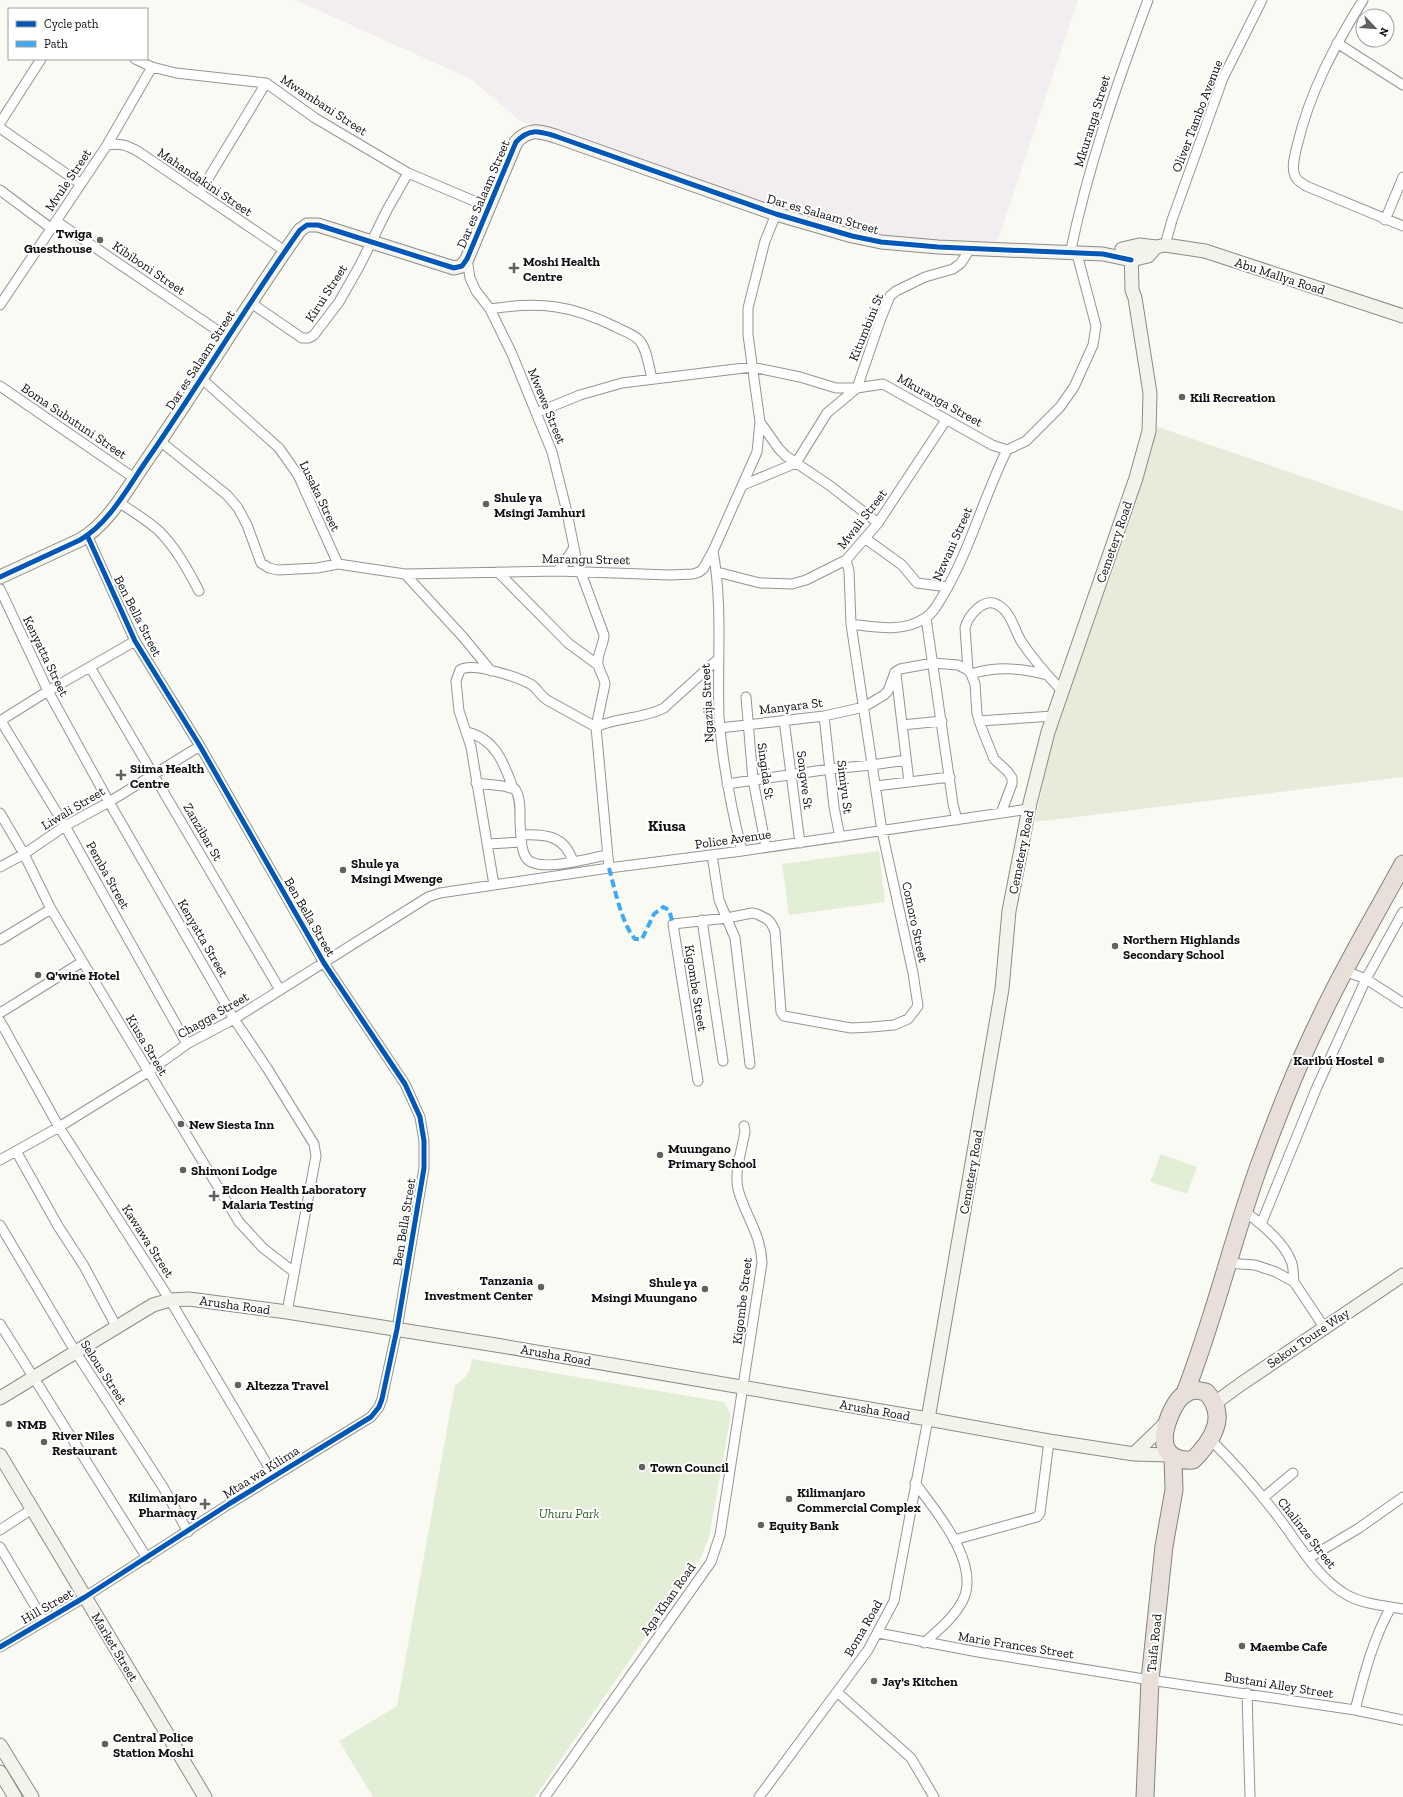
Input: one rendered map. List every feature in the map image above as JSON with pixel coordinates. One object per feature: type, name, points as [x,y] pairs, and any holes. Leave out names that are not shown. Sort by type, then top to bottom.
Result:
[{"type":"highway","points":[[1199,1358],[1217,1418],[1211,1440],[1193,1460],[1183,1461],[1172,1456],[1164,1445],[1164,1433],[1173,1408],[1185,1393],[1199,1358],[1226,1263],[1259,1166],[1299,1066],[1319,1021],[1403,864]]},
{"type":"highway","points":[[1185,1393],[1196,1390],[1210,1398]]},
{"type":"highway","name":"Taifa Road","points":[[1145,1797],[1150,1680],[1164,1546],[1174,1490],[1172,1456]]},
{"type":"highway","name":"Taifa Road","points":[[1174,1490],[1193,1460]]},
{"type":"main road","name":"Dar es Salaam Street","points":[[0,577],[83,538],[101,523],[118,502],[160,441],[202,379],[227,337],[300,230],[311,224],[329,228],[454,268],[462,266],[467,259],[516,142],[523,134],[541,132],[776,214],[852,236],[881,242],[970,249],[1074,254],[1135,253]]},
{"type":"main road","points":[[1135,253],[1148,256],[1160,246]]},
{"type":"main road","name":"Abu Mallya Road","points":[[1160,246],[1205,251],[1403,316]]},
{"type":"main road","name":"Cemetery Road","points":[[928,1419],[1002,989],[1009,911],[1029,809],[1053,716],[1136,478],[1149,431],[1150,393],[1135,298],[1132,290],[1135,253]]},
{"type":"main road","name":"Sekou Toure Way","points":[[1210,1398],[1324,1327],[1403,1275]]},
{"type":"main road","name":"Arusha Road","points":[[0,1398],[32,1377],[153,1305],[170,1300],[198,1300],[397,1329],[742,1387],[1049,1441],[1134,1454],[1172,1456]]},
{"type":"main road","points":[[1134,1454],[1168,1421]]},
{"type":"main road","name":"Market Street","points":[[0,1455],[205,1797]]},
{"type":"main road","points":[[0,1745],[32,1797]]},
{"type":"main road","points":[[0,1772],[15,1797]]},
{"type":"street","name":"Mkuranga Street","points":[[536,413],[580,395],[622,383],[752,367],[800,377],[836,388],[857,388],[883,384],[992,445],[1007,450],[1026,441],[1038,431],[1060,407],[1074,387],[1093,345],[1096,326],[1074,254],[1079,212],[1099,140],[1148,0]]},
{"type":"street","name":"Oliver Tambo Avenue","points":[[1160,246],[1172,220],[1223,78],[1262,0]]},
{"type":"street","points":[[1363,0],[1325,65],[1314,91],[1302,126],[1295,157],[1295,175],[1301,183],[1306,186],[1403,226]]},
{"type":"street","points":[[1337,43],[1403,85]]},
{"type":"street","points":[[0,123],[40,60]]},
{"type":"street","name":"Mwambani Street","points":[[137,60],[152,67],[176,73],[266,83],[315,118],[408,173],[488,207]]},
{"type":"street","name":"Mvule Street","points":[[0,305],[107,145],[152,67]]},
{"type":"street","points":[[200,192],[266,83]]},
{"type":"street","points":[[0,128],[81,184]]},
{"type":"street","name":"Mahandakini Street","points":[[107,145],[126,145],[200,192],[286,251]]},
{"type":"street","name":"Kirui Street","points":[[251,303],[302,338],[308,338],[314,335],[339,302],[408,173]]},
{"type":"street","points":[[1386,220],[1403,177]]},
{"type":"street","name":"Kibiboni Street","points":[[0,190],[227,337]]},
{"type":"street","name":"Marangu Street","points":[[160,441],[191,465],[232,501],[247,525],[258,556],[266,566],[278,570],[317,568],[338,564],[405,574],[580,571],[694,574],[703,569],[713,551],[757,452],[760,422],[748,335],[748,308],[763,248],[776,214]]},
{"type":"street","name":"Kitumbini St","points":[[857,388],[872,342],[890,296],[896,291],[925,278],[953,269],[961,263],[970,249]]},
{"type":"street","name":"Mwewe Street","points":[[467,259],[470,278],[476,291],[490,308],[552,452],[566,508],[573,549],[604,635],[604,642],[598,665]]},
{"type":"street","points":[[490,308],[510,305],[558,306],[573,309],[603,321],[638,339],[644,350],[652,379]]},
{"type":"street","name":"Lusaka Street","points":[[202,379],[279,448],[298,475],[338,564]]},
{"type":"street","name":"Boma Subutuni Street","points":[[0,386],[134,478]]},
{"type":"street","points":[[743,484],[796,463],[827,413],[857,388]]},
{"type":"street","name":"Mwali Street","points":[[717,572],[760,583],[776,585],[792,584],[806,580],[846,560],[866,539],[878,523],[946,420]]},
{"type":"street","points":[[760,422],[779,449],[878,523]]},
{"type":"street","name":"Nzwani Street","points":[[926,618],[939,602],[959,567],[996,472],[1007,450]]},
{"type":"street","points":[[118,502],[158,530],[180,559],[199,591]]},
{"type":"street","name":"Ben Bella Street","points":[[83,538],[135,641],[200,746],[324,963],[405,1084],[420,1117],[424,1141],[424,1168],[397,1329]]},
{"type":"street","points":[[866,539],[897,561],[917,583],[948,587]]},
{"type":"street","points":[[558,571],[563,566],[573,549]]},
{"type":"street","name":"Ngazija Street","points":[[713,551],[717,572],[720,728],[732,813],[742,851]]},
{"type":"street","name":"Comoro Street","points":[[727,918],[752,913],[762,916],[771,923],[775,931],[781,1012],[784,1016],[851,1028],[894,1025],[908,1020],[918,1006],[882,830],[851,624],[849,571],[846,560]]},
{"type":"street","points":[[498,572],[568,644],[598,665],[604,678],[605,684],[596,727],[609,868]]},
{"type":"street","points":[[405,574],[463,637],[491,671]]},
{"type":"street","name":"Kenyatta Street","points":[[0,589],[48,691],[110,802],[234,1019],[267,1068],[314,1144],[316,1156],[287,1312]]},
{"type":"street","points":[[1001,813],[1012,784],[1012,778],[992,754],[979,721],[975,684],[970,672],[965,628],[974,612],[984,605],[993,603],[1004,610],[1020,640],[1047,675],[1062,691]]},
{"type":"street","points":[[851,624],[899,627],[926,618],[957,820]]},
{"type":"street","points":[[1,721],[48,691],[135,641]]},
{"type":"street","points":[[494,885],[471,747],[459,711],[456,682],[457,675],[464,667],[504,674],[528,683],[547,700],[596,727],[617,719],[657,712],[664,708],[718,659]]},
{"type":"street","points":[[864,707],[888,691],[895,672],[905,667],[933,663],[958,665],[970,672],[1009,668],[1047,675]]},
{"type":"street","name":"Zanzibar St","points":[[90,667],[280,990]]},
{"type":"street","points":[[895,672],[909,782]]},
{"type":"street","name":"Singida St","points":[[746,697],[752,780],[766,847]]},
{"type":"street","name":"Manyara St","points":[[720,728],[824,716],[864,707]]},
{"type":"street","name":"Simiyu St","points":[[824,716],[840,837]]},
{"type":"street","points":[[979,721],[1053,716]]},
{"type":"street","name":"Songwe St","points":[[784,720],[800,843]]},
{"type":"street","name":"Pemba Street","points":[[1,721],[66,826],[188,1044]]},
{"type":"street","points":[[902,725],[942,721]]},
{"type":"street","points":[[466,732],[477,735],[490,743],[504,767],[513,788],[517,792],[521,839],[524,855],[530,862],[535,864],[573,862],[607,855]]},
{"type":"street","name":"Liwali Street","points":[[0,867],[24,854],[66,826],[110,802],[200,746]]},
{"type":"street","points":[[728,784],[830,769],[906,760]]},
{"type":"street","points":[[876,786],[950,777]]},
{"type":"street","points":[[476,783],[513,788]]},
{"type":"street","name":"Police Avenue","points":[[440,893],[609,868],[800,843],[1029,809]]},
{"type":"street","name":"Kiusa Street","points":[[0,814],[24,854],[51,909],[82,962],[242,1227],[263,1248],[294,1272]]},
{"type":"street","points":[[488,844],[539,835],[553,838],[569,850],[573,862]]},
{"type":"street","points":[[712,855],[719,900],[733,932],[735,942],[750,1064]]},
{"type":"street","name":"Chagga Street","points":[[0,1160],[59,1127],[148,1072],[188,1044],[234,1019],[418,902],[440,893]]},
{"type":"street","points":[[0,940],[51,909]]},
{"type":"street","points":[[1261,1224],[1317,1087],[1366,979],[1403,912]]},
{"type":"street","points":[[723,1061],[702,920],[727,918]]},
{"type":"street","name":"Kigombe Street","points":[[698,1081],[673,924],[702,920]]},
{"type":"street","points":[[0,1013],[82,962]]},
{"type":"street","points":[[1345,971],[1366,979],[1403,1003]]},
{"type":"street","name":"Kawawa Street","points":[[0,1021],[59,1127],[170,1300],[274,1476]]},
{"type":"street","name":"Kigombe Street","points":[[742,1387],[762,1263],[759,1239],[737,1182],[738,1166],[744,1138],[744,1126]]},
{"type":"street","points":[[16,1151],[58,1226],[84,1266],[116,1326]]},
{"type":"street","points":[[1244,1210],[1261,1224],[1288,1255],[1292,1263],[1294,1282]]},
{"type":"street","name":"Selous Street","points":[[0,1225],[75,1351],[141,1452],[188,1532]]},
{"type":"street","points":[[1226,1263],[1255,1265],[1276,1272],[1294,1282],[1324,1327]]},
{"type":"street","points":[[0,1324],[147,1558]]},
{"type":"street","name":"Mtaa wa Kilima","points":[[85,1597],[274,1476],[371,1417],[382,1399],[397,1329]]},
{"type":"street","name":"Aga Khan Road","points":[[545,1797],[711,1562],[720,1535],[742,1387]]},
{"type":"street","name":"Boma Road","points":[[759,1797],[868,1650],[878,1634],[894,1601],[928,1419]]},
{"type":"street","name":"Chalinze Street","points":[[1211,1440],[1236,1465],[1323,1576],[1346,1595],[1355,1599],[1403,1609]]},
{"type":"street","points":[[954,1540],[1033,1520],[1037,1517],[1040,1513],[1049,1441]]},
{"type":"street","points":[[1263,1498],[1293,1473]]},
{"type":"street","points":[[915,1483],[954,1540],[964,1563],[966,1574],[963,1599],[945,1624],[924,1642]]},
{"type":"street","points":[[1309,1558],[1359,1528],[1403,1497]]},
{"type":"street","points":[[0,1530],[32,1509]]},
{"type":"street","points":[[0,1547],[44,1621]]},
{"type":"street","name":"Hill Street","points":[[3,1645],[85,1597]]},
{"type":"street","points":[[1355,1710],[1374,1644],[1381,1624],[1391,1607]]},
{"type":"street","points":[[0,1634],[3,1645]]},
{"type":"street","name":"Marie Frances Street","points":[[878,1634],[1150,1680]]},
{"type":"street","name":"Bustani Alley Street","points":[[1150,1680],[1355,1710],[1403,1720]]},
{"type":"street","points":[[837,1692],[911,1758],[934,1797]]},
{"type":"street","points":[[1247,1693],[1250,1797]]},
{"type":"shaded area","points":[[295,0],[1078,0],[996,246],[872,238],[520,121],[471,79]]},
{"type":"green space","points":[[1158,427],[1403,511],[1403,777],[1035,822],[1053,734]]},
{"type":"green space","points":[[879,851],[885,902],[789,915],[782,864]]},
{"type":"green space","points":[[1161,1154],[1197,1167],[1187,1194],[1150,1182]]},
{"type":"green space","name":"Uhuru Park","points":[[472,1359],[724,1402],[731,1415],[709,1537],[701,1557],[535,1797],[373,1797],[339,1741],[397,1706],[455,1385],[467,1374]]},
{"type":"marked path","points":[[609,868],[622,915],[630,933],[635,939],[642,939],[654,914],[663,907],[669,910],[673,924]]},
{"type":"cycle path","points":[[0,577],[80,540],[91,533],[110,514],[168,429],[261,286],[300,230],[307,225],[318,225],[454,268],[462,266],[467,259],[516,142],[525,134],[539,132],[555,136],[776,214],[852,236],[881,242],[938,247],[1103,254],[1131,260]]},
{"type":"cycle path","points":[[0,1647],[85,1597],[229,1504],[371,1417],[379,1407],[382,1399],[397,1329],[424,1168],[424,1141],[420,1117],[405,1084],[324,963],[200,746],[135,641],[87,535]]},
{"type":"place","name":"Twiga Guesthouse","points":[[100,240]]},
{"type":"place","name":"Moshi Health Centre","points":[[514,268]]},
{"type":"place","name":"Kili Recreation","points":[[1182,397]]},
{"type":"place","name":"Shule ya Msingi Jamhuri","points":[[486,504]]},
{"type":"place","name":"Siima Health Centre","points":[[121,775]]},
{"type":"place","name":"Shule ya Msingi Mwenge","points":[[343,870]]},
{"type":"place","name":"Northern Highlands Secondary School","points":[[1115,946]]},
{"type":"place","name":"Q'wine Hotel","points":[[38,975]]},
{"type":"place","name":"Karibú Hostel","points":[[1381,1060]]},
{"type":"place","name":"New Siesta Inn","points":[[181,1124]]},
{"type":"place","name":"Muungano Primary School","points":[[660,1155]]},
{"type":"place","name":"Shimoni Lodge","points":[[183,1170]]},
{"type":"place","name":"Edcon Health Laboratory Malaria Testing","points":[[214,1196]]},
{"type":"place","name":"Tanzania Investment Center","points":[[541,1287]]},
{"type":"place","name":"Shule ya Msingi Muungano","points":[[705,1289]]},
{"type":"place","name":"Altezza Travel","points":[[238,1385]]},
{"type":"place","name":"NMB","points":[[9,1424]]},
{"type":"place","name":"River Niles Restaurant","points":[[44,1442]]},
{"type":"place","name":"Town Council","points":[[642,1467]]},
{"type":"place","name":"Kilimanjaro Commercial Complex","points":[[789,1499]]},
{"type":"place","name":"Kilimanjaro Pharmacy","points":[[205,1504]]},
{"type":"place","name":"Equity Bank","points":[[761,1525]]},
{"type":"place","name":"Maembe Cafe","points":[[1242,1646]]},
{"type":"place","name":"Jay's Kitchen","points":[[874,1681]]},
{"type":"place","name":"Central Police Station Moshi","points":[[105,1744]]},
{"type":"district","name":"Kiusa","points":[[667,826]]}]
